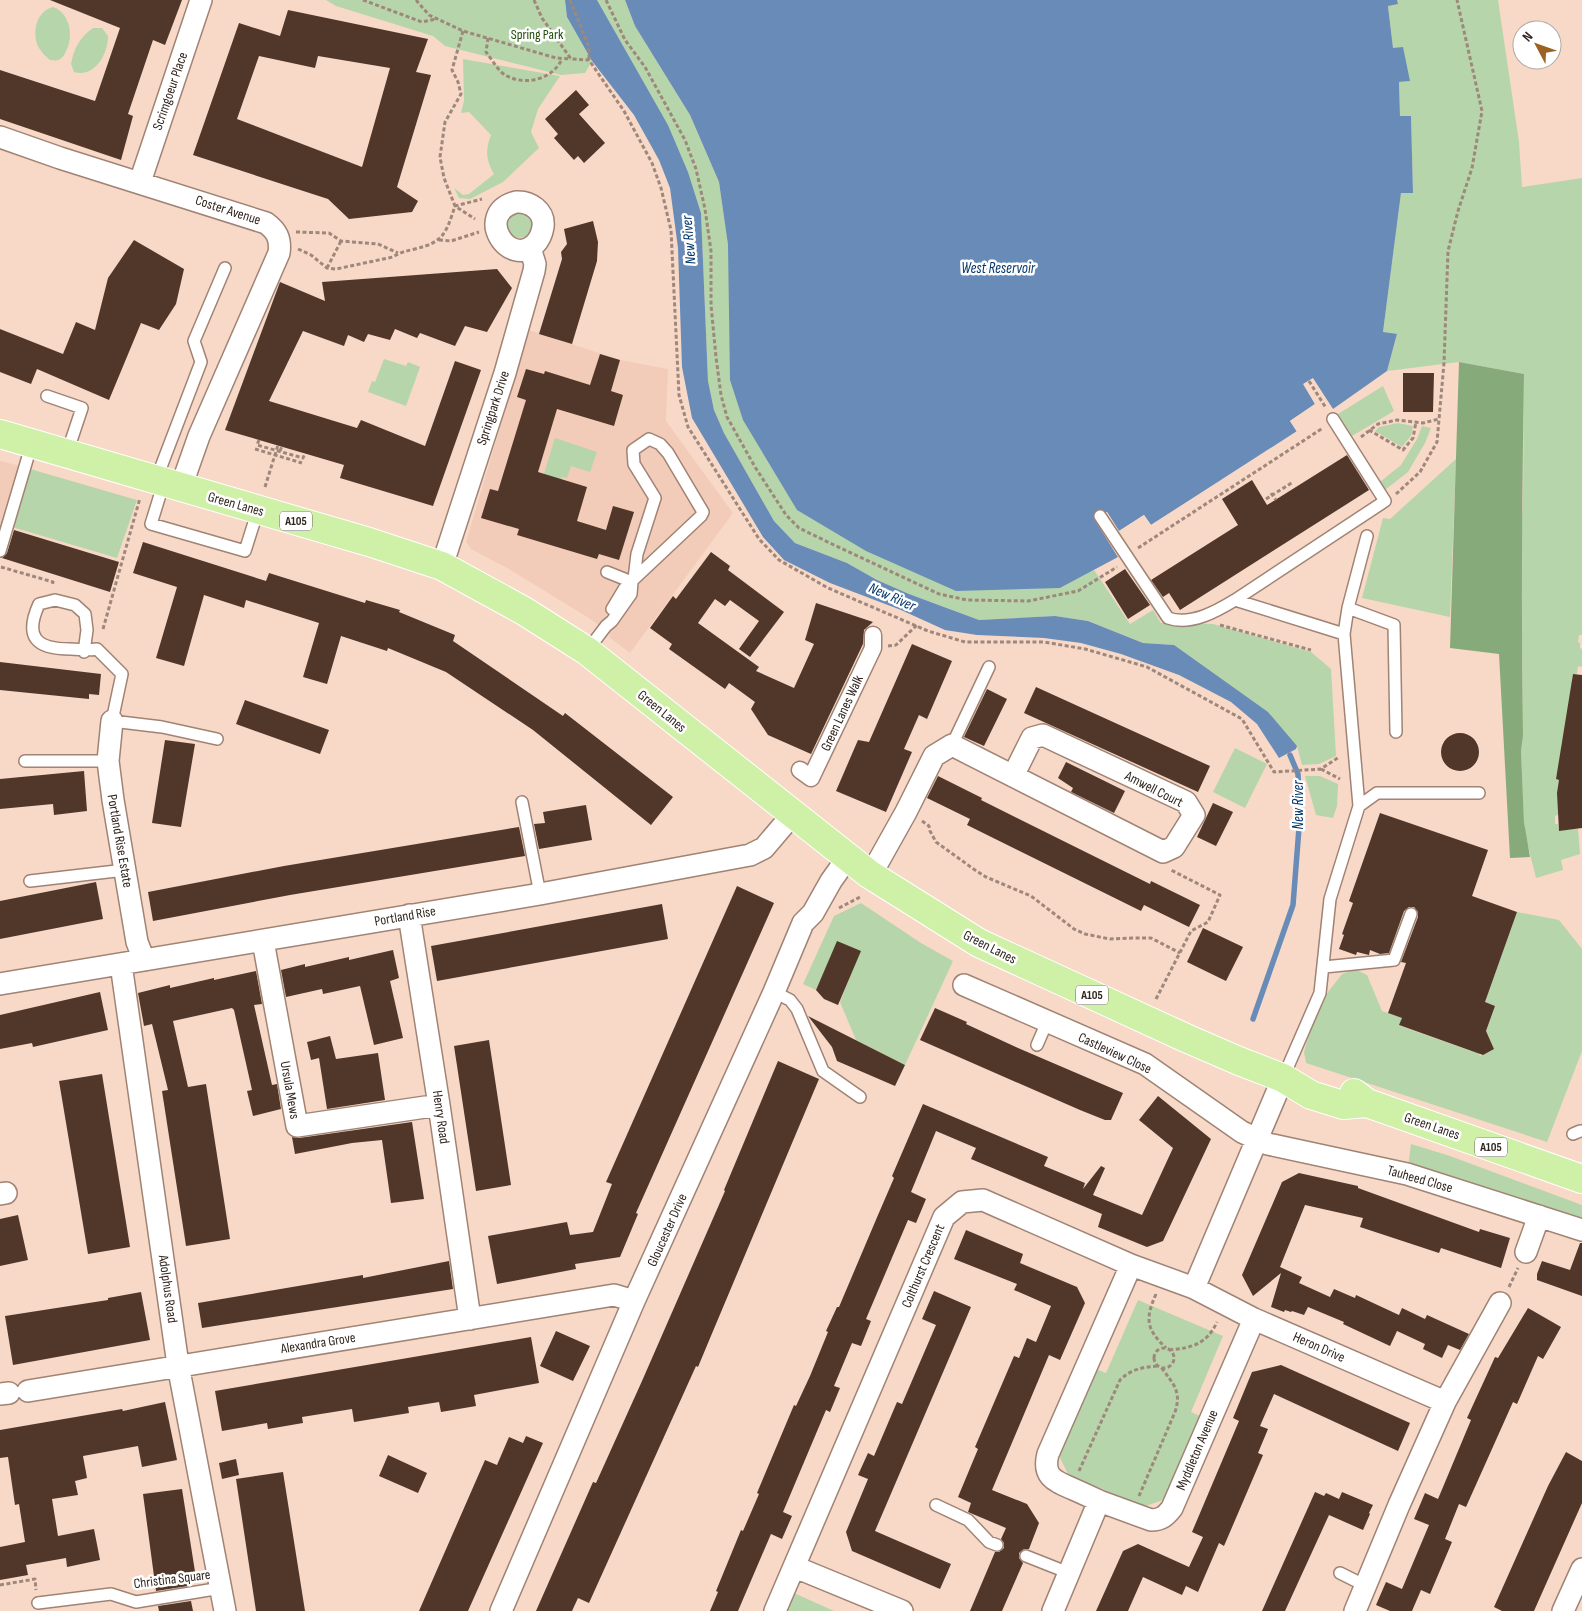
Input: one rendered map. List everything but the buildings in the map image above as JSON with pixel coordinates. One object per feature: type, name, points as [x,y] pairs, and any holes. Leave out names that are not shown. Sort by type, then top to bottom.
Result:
[{"type":"main road","name":"Green Lanes","points":[[0,434],[66,453],[160,486],[261,501],[369,542],[442,566],[524,611],[587,651],[848,857],[866,885],[979,943],[1188,1039],[1283,1078],[1311,1095],[1343,1106],[1367,1104],[1582,1179]]},
{"type":"street","name":"Scrimgoeur Place","points":[[140,182],[201,0]]},
{"type":"street","name":"Coster Avenue","points":[[0,136],[60,158],[266,222],[285,238]]},
{"type":"street","points":[[160,486],[200,436],[285,238]]},
{"type":"street","name":"Springpark Drive","points":[[442,566],[505,373],[534,271],[535,264],[530,248]]},
{"type":"street","name":"Green Lanes Walk","points":[[800,770],[812,778],[873,642]]},
{"type":"street","name":"Portland Rise Estate","points":[[112,721],[108,761],[113,800],[137,942],[144,960]]},
{"type":"street","name":"Amwell Court","points":[[952,745],[1013,776],[1163,852],[1174,847],[1194,814],[1186,802],[1043,736],[1032,738],[1013,776]]},
{"type":"street","points":[[866,885],[934,756],[952,745]]},
{"type":"street","name":"Portland Rise","points":[[0,984],[540,894],[750,855],[764,848],[793,814]]},
{"type":"street","name":"Gloucester Drive","points":[[500,1611],[634,1302],[774,992],[803,923],[813,914],[831,881],[848,857]]},
{"type":"street","name":"Henry Road","points":[[409,915],[470,1319]]},
{"type":"street","name":"Ursula Mews","points":[[263,941],[297,1126],[439,1105]]},
{"type":"street","name":"Adolphus Road","points":[[121,964],[178,1365],[225,1611]]},
{"type":"street","name":"Castleview Close","points":[[964,985],[1145,1064],[1242,1132],[1256,1139]]},
{"type":"street","points":[[1194,1288],[1283,1078]]},
{"type":"street","name":"Tauheed Close","points":[[1256,1139],[1268,1144],[1407,1174],[1582,1230]]},
{"type":"street","name":"Colthurst Crescent","points":[[775,1611],[944,1217],[962,1202],[983,1200],[1131,1265],[1194,1288]]},
{"type":"street","points":[[1526,1252],[1539,1216]]},
{"type":"street","name":"Myddleton Avenue","points":[[1131,1265],[1048,1454],[1045,1464],[1048,1473],[1059,1483],[1132,1514],[1151,1520],[1159,1520],[1166,1516],[1172,1508],[1254,1319]]},
{"type":"street","name":"Heron Drive","points":[[1194,1288],[1254,1319],[1445,1402]]},
{"type":"street","name":"Alexandra Grove","points":[[12,1393],[614,1295],[634,1302]]},
{"type":"street","points":[[1355,1611],[1399,1505],[1445,1402],[1500,1303]]},
{"type":"street","points":[[1052,1611],[1100,1501]]},
{"type":"street","points":[[795,1567],[902,1611]]},
{"type":"street","points":[[1563,1611],[1582,1569]]},
{"type":"lane","points":[[225,268],[194,340],[201,362],[160,486],[152,524],[245,552],[261,501]]},
{"type":"lane","points":[[47,396],[82,408],[66,453]]},
{"type":"lane","points":[[1100,516],[1168,618],[1173,620],[1191,619],[1215,612],[1385,501],[1334,420]]},
{"type":"lane","points":[[650,440],[660,444],[668,453],[703,512],[634,579],[637,554],[649,518],[655,498],[634,464],[633,450],[650,440]]},
{"type":"lane","points":[[0,551],[32,444]]},
{"type":"lane","points":[[1283,1078],[1320,993],[1330,899],[1358,806],[1344,634],[1348,608],[1367,536]]},
{"type":"lane","points":[[587,651],[631,594],[632,582],[607,572]]},
{"type":"lane","points":[[84,652],[87,630],[85,614],[75,605],[55,600],[39,604],[33,617],[31,633],[37,642],[54,649],[76,649],[84,652],[97,649],[122,674],[112,721],[162,727],[217,739]]},
{"type":"lane","points":[[1235,600],[1344,634]]},
{"type":"lane","points":[[1348,608],[1394,625],[1396,732]]},
{"type":"lane","points":[[952,745],[989,667]]},
{"type":"lane","points":[[25,761],[108,761]]},
{"type":"lane","points":[[1358,806],[1377,793],[1479,794]]},
{"type":"lane","points":[[522,802],[540,894]]},
{"type":"lane","points":[[30,881],[125,870]]},
{"type":"lane","points":[[1324,967],[1394,960],[1412,914]]},
{"type":"lane","points":[[774,992],[790,1000],[796,1009],[823,1071],[860,1097]]},
{"type":"lane","points":[[1037,1045],[1047,1022]]},
{"type":"lane","points":[[936,1505],[968,1520],[989,1542],[998,1546]]},
{"type":"lane","points":[[1026,1556],[1069,1573]]},
{"type":"lane","points":[[1340,1573],[1366,1586]]},
{"type":"lane","name":"Christina Square","points":[[38,1603],[111,1594],[136,1602],[221,1588]]},
{"type":"path","points":[[363,0],[422,22],[436,19]]},
{"type":"path","points":[[416,0],[429,15],[463,30],[556,58],[589,60]]},
{"type":"path","points":[[534,0],[542,18],[571,60]]},
{"type":"path","points":[[570,0],[589,47],[589,60],[624,111],[652,163],[661,188],[671,230],[679,395],[688,427],[759,539],[779,560],[828,588],[928,631],[965,642],[1044,642],[1085,649],[1146,667],[1242,719],[1274,772],[1321,769],[1339,757]]},
{"type":"path","points":[[606,0],[625,40],[645,67],[685,140],[696,169],[705,209],[710,251],[711,305],[716,357],[721,395],[727,417],[755,467],[786,515],[799,528],[939,594],[967,600],[1028,601],[1078,591],[1334,420],[1309,381]]},
{"type":"path","points":[[1385,501],[1400,491],[1420,472],[1437,442],[1444,364],[1448,251],[1472,168],[1482,111],[1457,0]]},
{"type":"path","points":[[463,30],[452,70],[461,94],[445,122],[440,157],[444,178],[455,206],[475,219]]},
{"type":"path","points":[[488,38],[486,52],[506,76],[530,81],[544,76],[554,69],[562,59]]},
{"type":"path","points":[[455,206],[482,199]]},
{"type":"path","points":[[285,238],[311,254],[328,268],[336,269],[393,257],[399,253],[431,245],[439,240],[451,219],[455,206]]},
{"type":"path","points":[[285,238],[329,232],[341,241],[378,244],[399,253]]},
{"type":"path","points":[[439,240],[451,241],[482,232]]},
{"type":"path","points":[[328,268],[341,241]]},
{"type":"path","points":[[1350,446],[1378,424],[1397,420],[1423,423],[1440,418]]},
{"type":"path","points":[[1369,430],[1403,450],[1413,438],[1416,422]]},
{"type":"path","points":[[259,440],[258,445],[278,451],[303,458],[304,453]]},
{"type":"path","points":[[261,501],[275,455],[280,446]]},
{"type":"path","points":[[256,449],[302,463]]},
{"type":"path","points":[[1266,499],[1293,482]]},
{"type":"path","points":[[97,649],[160,486]]},
{"type":"path","points":[[1272,494],[1276,500]]},
{"type":"path","points":[[0,566],[53,582],[48,602]]},
{"type":"path","points":[[1214,623],[1311,650]]},
{"type":"path","points":[[873,642],[896,645],[917,626]]},
{"type":"path","points":[[1321,769],[1340,779]]},
{"type":"path","points":[[906,812],[926,823],[936,842],[975,870],[986,877],[1032,896],[1074,929],[1085,934],[1110,940],[1151,938],[1180,952]]},
{"type":"path","points":[[1154,1002],[1191,931],[1208,922],[1220,895],[1166,867]]},
{"type":"path","points":[[832,911],[854,902],[866,885]]},
{"type":"path","points":[[1500,1303],[1526,1252]]},
{"type":"path","points":[[1071,1488],[1120,1380],[1127,1373],[1137,1369],[1167,1367],[1174,1360],[1173,1354],[1152,1333],[1148,1324],[1151,1305],[1162,1277]]},
{"type":"path","points":[[1132,1514],[1177,1405],[1177,1392],[1173,1383],[1154,1361],[1154,1355],[1160,1348],[1168,1349],[1190,1346],[1204,1340],[1213,1332],[1224,1305]]},
{"type":"path","points":[[0,1585],[35,1578],[38,1603]]},
{"type":"shaded area","points":[[529,330],[620,360],[668,369],[666,421],[733,513],[630,653],[589,618],[507,568],[471,549],[466,542]]},
{"type":"shaded area","points":[[0,461],[21,466],[0,534]]},
{"type":"green space","name":"Spring Park","points":[[326,0],[565,0],[567,17],[592,61],[585,73],[561,75],[445,46],[433,36],[336,6]]},
{"type":"green space","points":[[597,0],[625,0],[635,26],[690,115],[719,182],[728,245],[1060,588],[1094,570],[1130,624],[1153,610],[1161,623],[1213,624],[1311,652],[1331,669],[1336,756],[1319,764],[1302,765],[1297,746],[1174,645],[1143,643],[1088,621],[1055,616],[979,620],[909,594],[877,580],[847,563],[795,543],[774,521],[724,433],[714,410],[708,381],[701,213],[688,172],[668,125]]},
{"type":"green space","points":[[1397,0],[1498,0],[1519,142],[1522,187],[1582,178],[1582,635],[1579,635],[1578,642],[1582,649],[1582,667],[1578,666],[1577,674],[1573,674],[1572,680],[1582,702],[1582,736],[1562,740],[1561,746],[1564,747],[1556,779],[1559,780],[1575,808],[1558,809],[1558,815],[1555,816],[1555,824],[1558,824],[1559,830],[1578,829],[1580,854],[1561,860],[1563,870],[1536,878],[1524,822],[1521,751],[1523,736],[1521,548],[1524,374],[1459,362],[1387,371],[1397,335],[1383,332],[1401,193],[1413,193],[1411,116],[1400,116],[1399,82],[1409,81],[1393,48],[1388,5],[1397,4]]},
{"type":"green space","points":[[53,7],[59,10],[67,20],[70,39],[62,58],[50,60],[39,48],[35,30],[39,18],[47,9]]},
{"type":"green space","points":[[93,28],[102,28],[108,36],[103,57],[94,68],[81,73],[74,72],[71,64],[76,48],[84,35]]},
{"type":"green space","points":[[463,59],[560,76],[538,109],[531,132],[539,148],[503,182],[470,199],[459,198],[454,188],[463,195],[469,194],[494,174],[487,155],[491,135],[469,112],[461,113],[464,101]]},
{"type":"green space","points":[[526,212],[534,224],[531,232],[520,238],[514,237],[507,228],[507,221],[511,213]]},
{"type":"green space","points":[[384,359],[406,366],[408,362],[420,367],[406,406],[368,392],[372,381],[375,382]]},
{"type":"green space","points":[[1459,362],[1524,374],[1523,736],[1521,751],[1524,822],[1530,857],[1510,858],[1499,654],[1450,648]]},
{"type":"green space","points":[[1383,386],[1394,411],[1352,436],[1338,414]]},
{"type":"green space","points":[[1398,423],[1413,426],[1411,436],[1402,447],[1375,431],[1379,427]]},
{"type":"green space","points":[[1422,426],[1431,428],[1425,443],[1408,472],[1385,490],[1380,482],[1401,465],[1417,439]]},
{"type":"green space","points":[[555,438],[597,452],[590,472],[571,466],[567,478],[562,477],[551,511],[534,506]]},
{"type":"green space","points":[[1456,459],[1450,617],[1362,598],[1383,518],[1390,519]]},
{"type":"green space","points":[[30,469],[137,500],[117,558],[12,527]]},
{"type":"green space","points":[[1235,748],[1267,764],[1245,808],[1213,792]]},
{"type":"green space","points":[[1305,776],[1320,776],[1338,784],[1337,806],[1333,818],[1316,815]]},
{"type":"green space","points":[[861,903],[921,943],[953,961],[905,1065],[856,1040],[840,1002],[860,951],[837,942],[816,990],[803,984],[834,916]]},
{"type":"green space","points":[[1517,912],[1559,920],[1582,949],[1582,1051],[1547,1142],[1306,1063],[1304,1052],[1311,1028],[1328,992],[1342,974],[1355,969],[1367,975],[1382,1011],[1402,1018],[1400,1026],[1471,1051],[1474,1042],[1480,1056],[1494,1049],[1488,1035],[1484,1037],[1495,1006],[1485,1002]]},
{"type":"green space","points":[[1411,1144],[1450,1156],[1582,1205],[1582,1221],[1408,1167]]},
{"type":"green space","points":[[1138,1300],[1223,1336],[1191,1412],[1200,1416],[1163,1500],[1143,1507],[1068,1474],[1059,1456],[1096,1369],[1106,1373]]},
{"type":"green space","points":[[794,1593],[834,1611],[786,1611]]},
{"type":"water","points":[[565,0],[597,0],[668,125],[688,172],[701,213],[708,381],[714,410],[724,433],[774,521],[795,543],[847,563],[877,580],[909,594],[979,620],[1055,616],[1088,621],[1143,643],[1174,645],[1268,712],[1297,746],[1296,749],[1279,758],[1257,724],[1231,702],[1179,675],[1121,654],[1081,643],[1044,638],[977,635],[945,630],[901,610],[830,583],[784,560],[763,537],[692,418],[682,367],[678,248],[670,188],[659,160],[634,115],[592,61],[567,17]]},
{"type":"water","name":"West Reservoir","points":[[625,0],[1397,0],[1398,4],[1388,6],[1393,48],[1403,47],[1410,81],[1399,82],[1400,116],[1411,116],[1413,193],[1401,193],[1383,332],[1397,334],[1387,371],[1333,409],[1313,379],[1304,384],[1315,404],[1290,421],[1297,431],[1151,525],[1144,515],[1119,531],[1107,512],[1095,520],[1118,557],[1060,588],[956,591],[866,551],[797,510],[743,420],[730,380],[728,245],[719,182],[690,115],[635,26]]},
{"type":"pier","points":[[1313,378],[1334,411],[1331,411],[1312,382],[1307,385],[1318,405],[1293,421],[1299,431],[1298,433],[1152,527],[1149,527],[1143,518],[1121,533],[1117,532],[1120,556],[1118,557],[1095,520],[1107,512],[1119,531],[1144,515],[1151,525],[1297,432],[1290,421],[1315,404],[1303,384]]},
{"type":"waterway","name":"New River","points":[[1253,1019],[1293,905],[1300,815],[1298,774],[1290,755]]}]
